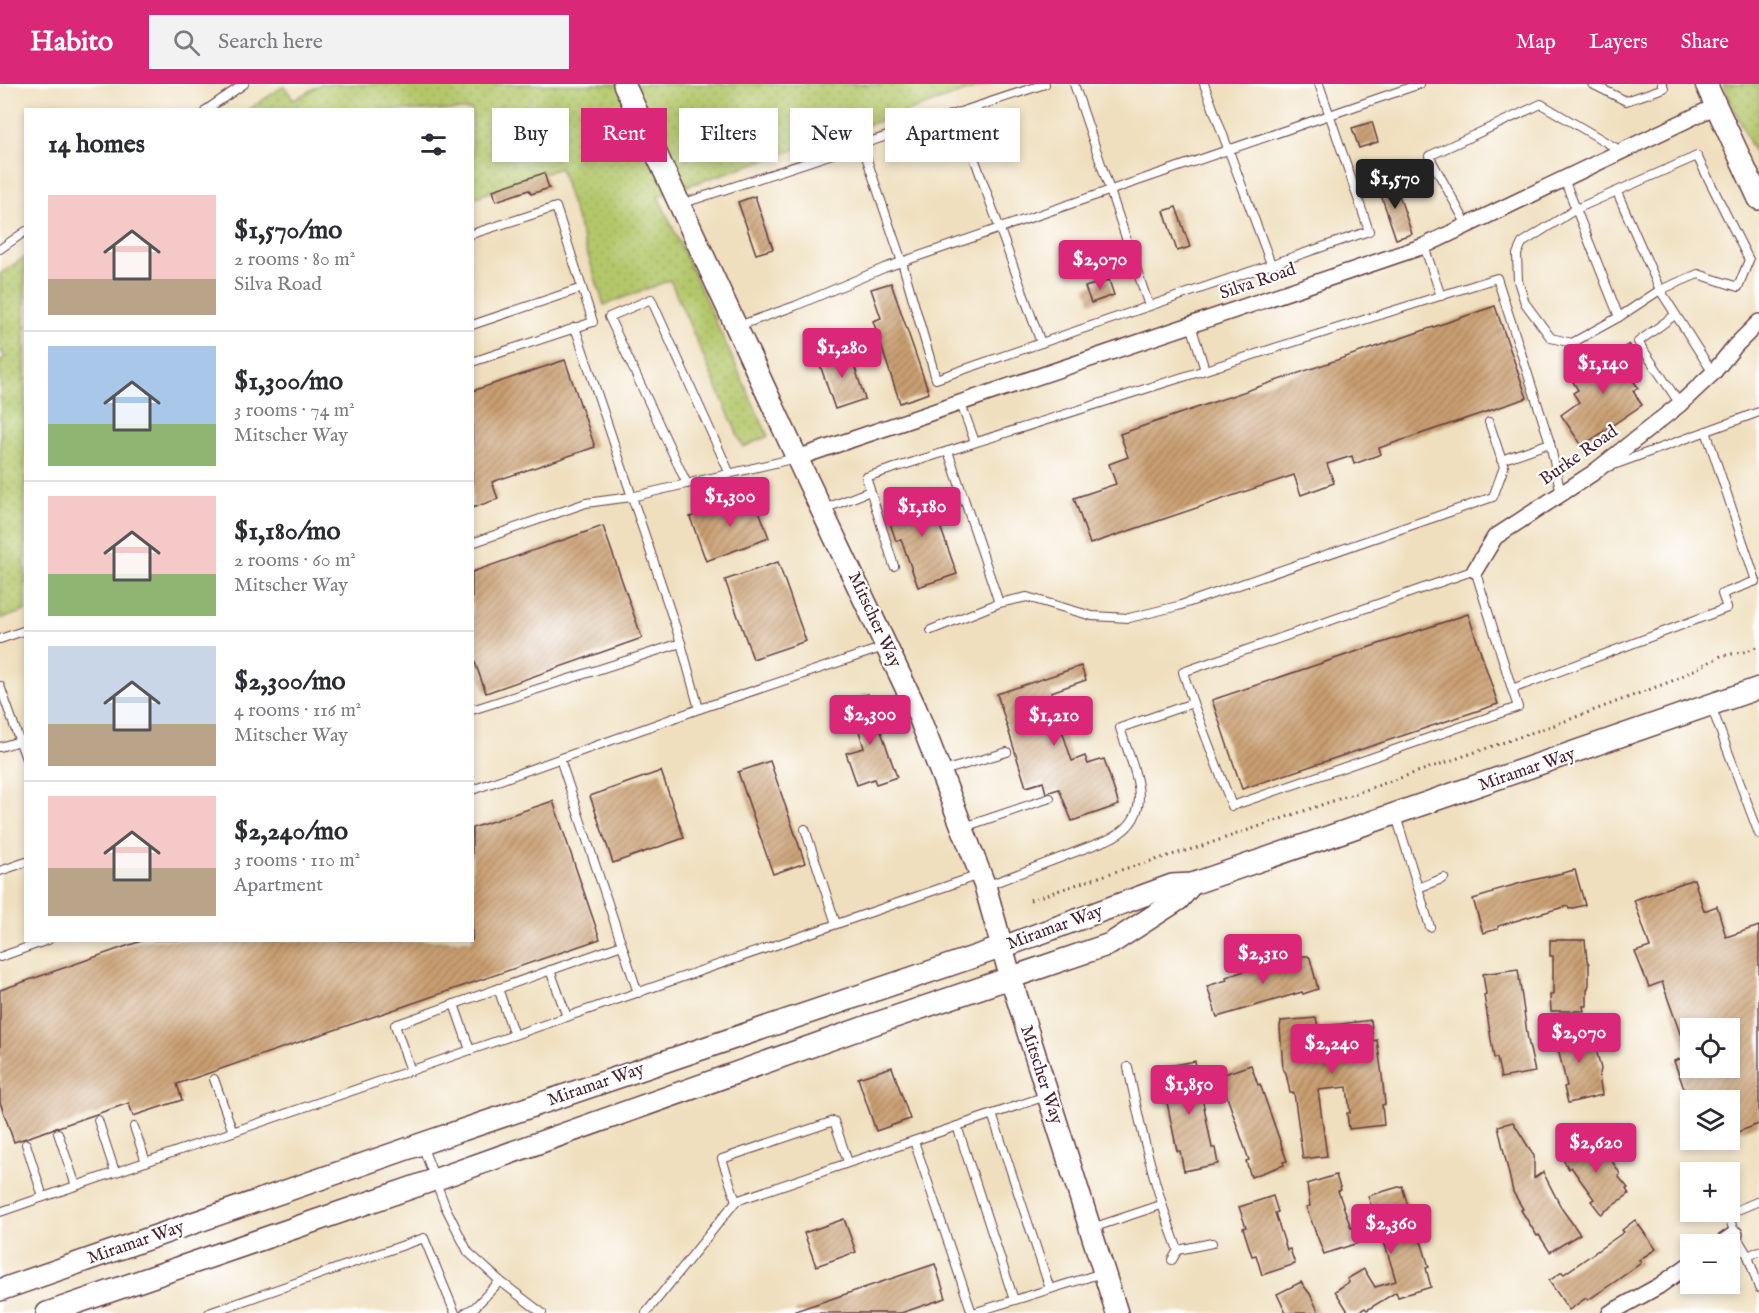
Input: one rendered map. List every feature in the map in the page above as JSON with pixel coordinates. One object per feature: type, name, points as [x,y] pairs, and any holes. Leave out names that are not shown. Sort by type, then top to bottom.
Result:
[{"type":"main road","name":"Mitscher Way","points":[[624,84],[916,709],[941,771],[982,880],[1047,1095],[1117,1313]]},
{"type":"main road","points":[[1706,84],[1759,199]]},
{"type":"main road","name":"Miramar Way","points":[[0,1290],[421,1144],[1003,947],[1172,885],[1192,884],[1759,688]]},
{"type":"main road","name":"Miramar Way","points":[[47,1313],[434,1180],[868,1026],[1110,944],[1178,900],[1192,884]]},
{"type":"street","name":"Silva Road","points":[[797,458],[1425,246],[1716,106]]},
{"type":"street","name":"Burke Road","points":[[1474,570],[1496,537],[1593,473],[1680,404],[1713,373],[1734,346],[1759,322]]},
{"type":"street","points":[[1610,1313],[1659,1286],[1680,1271]]},
{"type":"lane","points":[[209,108],[244,84]]},
{"type":"lane","points":[[973,108],[1045,84]]},
{"type":"lane","points":[[1074,84],[1149,306]]},
{"type":"lane","points":[[1204,84],[1227,151],[1271,264]]},
{"type":"lane","points":[[868,162],[902,262],[936,379],[1369,231],[1319,84]]},
{"type":"lane","points":[[736,326],[795,306],[902,262],[1420,84]]},
{"type":"lane","points":[[1592,84],[1626,101],[1664,88],[1662,84]]},
{"type":"lane","points":[[1467,225],[1428,156],[1541,105],[1621,152]]},
{"type":"lane","points":[[1697,156],[1749,260],[1737,287],[1698,274],[1660,290],[1572,344],[1551,338],[1525,303],[1518,281],[1517,254],[1522,243],[1576,209],[1697,156]]},
{"type":"lane","points":[[679,204],[809,162]]},
{"type":"lane","points":[[976,162],[1041,343]]},
{"type":"lane","points":[[1564,179],[1618,317]]},
{"type":"lane","points":[[1617,192],[1660,290],[1713,373]]},
{"type":"lane","points":[[474,233],[556,207],[593,322]]},
{"type":"lane","points":[[0,249],[24,232]]},
{"type":"lane","points":[[1425,246],[1441,296]]},
{"type":"lane","points":[[894,566],[866,477],[1497,278],[1550,443],[1561,494]]},
{"type":"lane","points":[[474,324],[582,288]]},
{"type":"lane","points":[[474,361],[609,317],[651,299],[730,474]]},
{"type":"lane","points":[[1675,315],[1638,342],[1680,404]]},
{"type":"lane","points":[[609,317],[687,484]]},
{"type":"lane","points":[[1191,325],[1205,370]]},
{"type":"lane","points":[[575,327],[681,643],[699,709]]},
{"type":"lane","points":[[961,404],[975,442]]},
{"type":"lane","points":[[1593,473],[1759,412]]},
{"type":"lane","points":[[931,630],[999,603],[1027,597],[1092,616],[1129,618],[1178,606],[1493,497],[1504,467],[1489,422]]},
{"type":"lane","points":[[1512,689],[1727,608],[1722,594],[1756,581],[1706,431]]},
{"type":"lane","points":[[1501,460],[1550,443]]},
{"type":"lane","points":[[948,451],[999,603]]},
{"type":"lane","points":[[474,542],[586,503],[632,497],[797,458]]},
{"type":"lane","points":[[822,510],[870,491]]},
{"type":"lane","points":[[1474,570],[1512,689],[1518,706],[1232,806],[1183,672],[1474,570]]},
{"type":"lane","points":[[0,639],[24,631]]},
{"type":"lane","points":[[474,709],[681,643]]},
{"type":"lane","points":[[474,789],[885,646]]},
{"type":"lane","points":[[0,686],[22,740],[0,747]]},
{"type":"lane","points":[[0,1212],[836,924],[982,880],[1119,835],[1136,816],[1140,803],[1139,790],[1120,728],[1193,703]]},
{"type":"lane","points":[[1711,706],[1759,834]]},
{"type":"lane","points":[[941,771],[1007,752]]},
{"type":"lane","points":[[560,759],[638,993]]},
{"type":"lane","points":[[963,827],[1050,798]]},
{"type":"lane","points":[[1395,814],[1430,927]]},
{"type":"lane","points":[[805,829],[836,924]]},
{"type":"lane","points":[[0,871],[24,863]]},
{"type":"lane","points":[[1418,888],[1444,878]]},
{"type":"lane","points":[[0,957],[42,942]]},
{"type":"lane","points":[[411,1071],[395,1024],[622,945]]},
{"type":"lane","points":[[550,970],[567,1017]]},
{"type":"lane","points":[[498,988],[514,1035]]},
{"type":"lane","points":[[454,1004],[470,1050]]},
{"type":"lane","points":[[1128,1067],[1140,1126],[1161,1205],[1178,1250]]},
{"type":"lane","points":[[214,1078],[233,1132]]},
{"type":"lane","points":[[646,1313],[736,1201],[1047,1095]]},
{"type":"lane","points":[[992,1114],[1050,1289]]},
{"type":"lane","points":[[98,1120],[115,1172]]},
{"type":"lane","points":[[736,1201],[722,1159],[834,1120],[848,1162]]},
{"type":"lane","points":[[957,1126],[1014,1300]]},
{"type":"lane","points":[[134,1127],[146,1162]]},
{"type":"lane","points":[[58,1133],[76,1186]]},
{"type":"lane","points":[[914,1141],[972,1313],[1104,1272]]},
{"type":"lane","points":[[26,1144],[43,1197]]},
{"type":"lane","points":[[421,1144],[434,1180],[468,1252],[500,1281],[542,1313]]},
{"type":"lane","points":[[1736,1234],[1728,1214],[1759,1201]]},
{"type":"lane","points":[[1090,1229],[1161,1205]]},
{"type":"lane","points":[[209,1313],[424,1239],[455,1313]]},
{"type":"lane","points":[[1740,1241],[1748,1256],[1759,1288]]},
{"type":"lane","points":[[1172,1260],[1178,1250],[1212,1243]]},
{"type":"lane","points":[[1748,1256],[1759,1251]]},
{"type":"lane","points":[[465,1313],[476,1310],[500,1281]]},
{"type":"path","points":[[1029,900],[1199,847],[1560,723],[1672,681],[1721,656],[1759,646]]},
{"type":"green space","points":[[321,84],[988,84],[917,108],[885,108],[885,119],[873,123],[873,108],[790,108],[790,151],[778,155],[778,108],[679,108],[679,162],[758,162],[658,196],[768,436],[743,447],[670,280],[604,305],[560,168],[474,198],[474,108],[251,108],[284,86],[294,100]]},
{"type":"green space","points":[[1723,84],[1759,84],[1759,163]]},
{"type":"green space","points":[[24,258],[24,611],[0,619],[0,361],[5,357],[0,350],[0,274]]},
{"type":"building","points":[[1372,122],[1378,142],[1359,148],[1352,128]]},
{"type":"building","points":[[544,173],[549,188],[531,194],[529,190],[496,201],[493,190]]},
{"type":"building","points":[[1394,180],[1412,234],[1396,239],[1378,186]]},
{"type":"building","points":[[755,196],[773,249],[756,254],[738,202]]},
{"type":"building","points":[[1176,207],[1190,247],[1177,251],[1164,211]]},
{"type":"building","points":[[1109,280],[1114,295],[1091,303],[1085,287]]},
{"type":"building","points":[[891,283],[929,393],[900,403],[873,321],[881,318],[871,289]]},
{"type":"building","points":[[1495,306],[1527,398],[1379,448],[1381,454],[1354,464],[1352,456],[1327,464],[1334,483],[1301,495],[1294,475],[1090,544],[1074,498],[1116,484],[1109,464],[1128,457],[1120,434]]},
{"type":"building","points":[[1629,344],[1640,361],[1627,370],[1638,388],[1633,391],[1642,405],[1582,446],[1561,415],[1579,402],[1573,393],[1578,390],[1570,377],[1607,353],[1610,357]]},
{"type":"building","points":[[849,349],[865,399],[835,409],[818,359]]},
{"type":"building","points":[[565,360],[595,447],[492,482],[498,499],[474,507],[474,390]]},
{"type":"building","points":[[933,492],[944,525],[940,526],[957,574],[918,587],[901,539],[896,541],[885,508]]},
{"type":"building","points":[[753,494],[769,538],[706,561],[690,517]]},
{"type":"building","points":[[603,526],[642,638],[486,693],[474,660],[474,571]]},
{"type":"building","points":[[778,562],[806,641],[753,659],[725,580]]},
{"type":"building","points":[[1468,614],[1498,704],[1242,789],[1212,700]]},
{"type":"building","points":[[1081,666],[1086,680],[1051,692],[1051,697],[1072,761],[1085,756],[1088,764],[1104,759],[1119,805],[1072,821],[1059,789],[1046,793],[1043,782],[1026,787],[997,694]]},
{"type":"building","points":[[868,694],[897,777],[876,784],[874,779],[857,785],[846,753],[864,748],[850,700]]},
{"type":"building","points":[[770,761],[805,863],[773,874],[738,772]]},
{"type":"building","points":[[661,771],[684,838],[613,863],[590,796]]},
{"type":"building","points":[[553,801],[600,939],[177,1084],[182,1100],[133,1116],[129,1103],[14,1142],[0,1102],[0,990],[138,942],[474,942],[474,827]]},
{"type":"building","points":[[1575,870],[1585,905],[1569,909],[1568,906],[1535,915],[1483,933],[1473,899],[1521,883]]},
{"type":"building","points":[[1694,879],[1704,911],[1717,906],[1726,937],[1759,926],[1759,1124],[1740,1131],[1740,1090],[1684,1090],[1680,1078],[1740,1078],[1740,1018],[1680,1018],[1680,1033],[1662,982],[1649,987],[1635,952],[1650,947],[1634,900]]},
{"type":"building","points":[[1550,940],[1585,940],[1589,964],[1589,985],[1587,1006],[1583,1006],[1584,1011],[1551,1011],[1553,956],[1550,956]]},
{"type":"building","points":[[1304,956],[1310,958],[1318,989],[1217,1017],[1207,986],[1266,964]]},
{"type":"building","points":[[1518,969],[1535,1072],[1501,1078],[1497,1058],[1494,1058],[1483,974]]},
{"type":"building","points":[[1316,1018],[1318,1027],[1371,1020],[1373,1041],[1377,1040],[1382,1075],[1385,1104],[1382,1105],[1384,1125],[1349,1129],[1347,1087],[1318,1090],[1327,1156],[1303,1159],[1294,1093],[1290,1093],[1283,1069],[1280,1027],[1281,1021]]},
{"type":"building","points":[[1588,1026],[1592,1046],[1596,1049],[1601,1069],[1599,1075],[1602,1095],[1568,1103],[1564,1087],[1567,1086],[1552,1034]]},
{"type":"building","points":[[1680,1059],[1680,1078],[1674,1061]]},
{"type":"building","points":[[1195,1061],[1212,1148],[1215,1148],[1218,1164],[1184,1171],[1180,1151],[1177,1151],[1164,1088],[1167,1088],[1163,1067]]},
{"type":"building","points":[[1251,1065],[1287,1161],[1283,1162],[1284,1165],[1251,1177],[1246,1161],[1249,1160],[1218,1076]]},
{"type":"building","points":[[892,1067],[910,1119],[876,1131],[858,1078]]},
{"type":"building","points":[[1513,1122],[1534,1156],[1534,1178],[1543,1172],[1562,1209],[1580,1234],[1550,1252],[1539,1235],[1537,1236],[1513,1192],[1498,1126]]},
{"type":"building","points":[[1589,1135],[1601,1151],[1606,1152],[1618,1170],[1620,1175],[1618,1176],[1628,1188],[1626,1189],[1629,1194],[1601,1214],[1591,1201],[1594,1199],[1560,1155]]},
{"type":"building","points":[[1336,1175],[1341,1190],[1338,1191],[1358,1243],[1324,1254],[1306,1207],[1310,1206],[1307,1184]]},
{"type":"building","points":[[1402,1186],[1429,1267],[1426,1268],[1431,1287],[1398,1297],[1396,1292],[1367,1310],[1365,1308],[1357,1313],[1349,1313],[1335,1291],[1349,1282],[1347,1279],[1364,1269],[1375,1287],[1396,1281],[1375,1211],[1373,1212],[1368,1196]]},
{"type":"building","points":[[1273,1196],[1278,1212],[1275,1213],[1287,1250],[1290,1249],[1295,1264],[1262,1275],[1256,1255],[1252,1256],[1239,1207]]},
{"type":"building","points":[[844,1219],[856,1252],[816,1266],[804,1233]]},
{"type":"building","points":[[1635,1220],[1656,1249],[1639,1260],[1641,1263],[1616,1281],[1569,1310],[1549,1281],[1562,1272],[1564,1274],[1624,1232],[1622,1230]]},
{"type":"building","points":[[935,1264],[946,1298],[901,1313],[795,1313],[795,1311]]},
{"type":"building","points":[[1301,1282],[1319,1313],[1286,1313],[1277,1294]]}]
